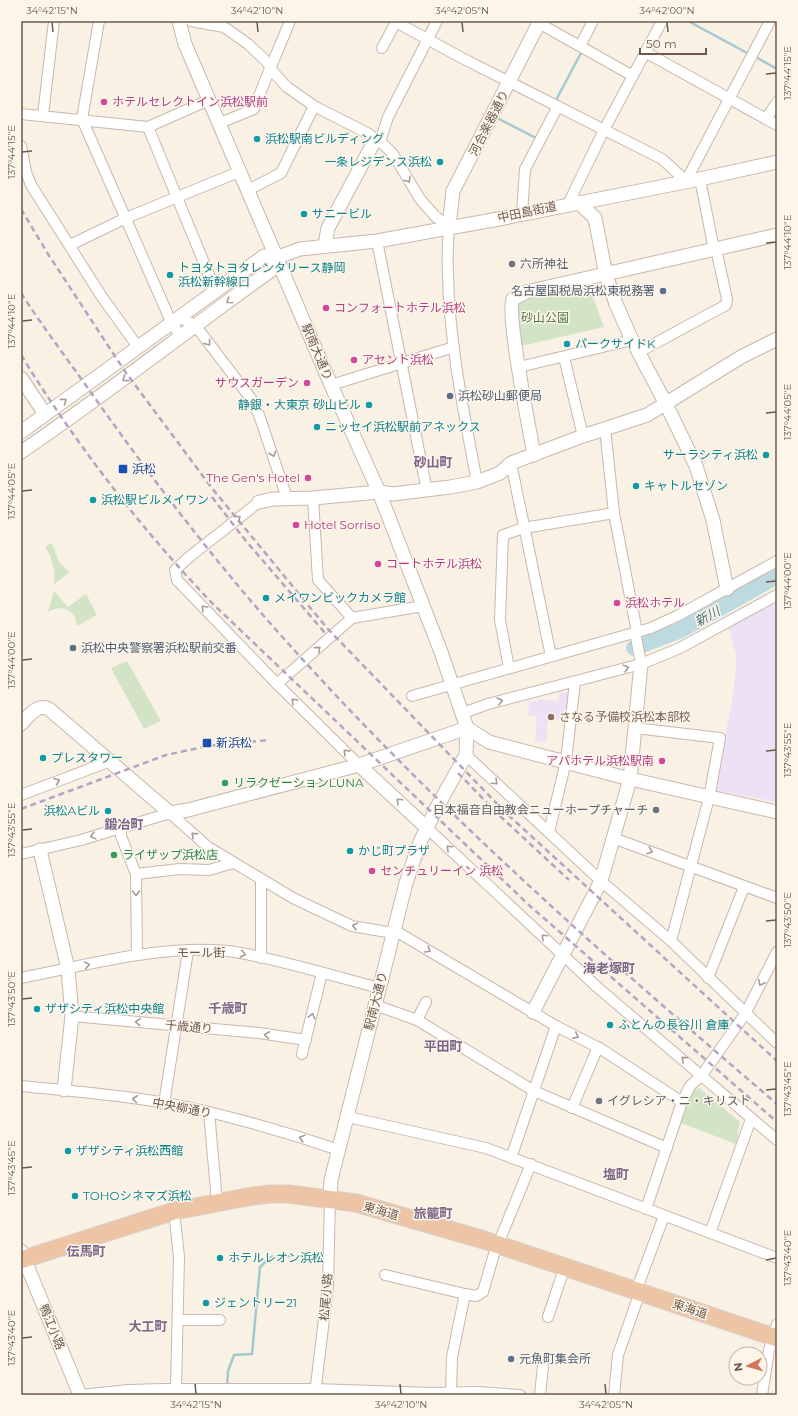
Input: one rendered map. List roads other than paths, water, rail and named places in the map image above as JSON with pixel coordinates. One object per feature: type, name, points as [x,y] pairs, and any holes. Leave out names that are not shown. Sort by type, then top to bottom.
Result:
[{"type":"highway","name":"東海道","points":[[22,1258],[149,1218],[217,1202],[269,1194],[330,1199],[356,1203],[498,1244],[638,1292],[776,1333]]},
{"type":"street","points":[[43,115],[54,21]]},
{"type":"street","points":[[99,21],[82,119],[126,218],[176,321],[180,336]]},
{"type":"street","name":"駅南大通り","points":[[179,21],[185,44],[278,257],[331,385],[379,492],[453,685],[467,728]]},
{"type":"street","points":[[191,21],[226,24],[266,61],[287,87],[314,106],[369,134],[378,141],[393,154],[420,199],[449,227],[448,273],[454,347],[477,482]]},
{"type":"street","points":[[220,123],[254,109],[290,21]]},
{"type":"street","points":[[382,48],[395,21],[509,82],[662,159],[686,181],[770,21]]},
{"type":"street","points":[[325,245],[328,228],[378,141],[388,117],[437,21]]},
{"type":"street","points":[[582,48],[593,21]]},
{"type":"street","points":[[662,21],[604,130],[573,203],[590,211],[595,218],[606,275],[616,304],[632,340],[691,455],[703,484],[713,520],[727,589]]},
{"type":"street","points":[[538,22],[633,76]]},
{"type":"street","name":"河合楽器通り","points":[[449,227],[453,191],[538,22]]},
{"type":"street","points":[[645,52],[777,125]]},
{"type":"street","points":[[21,114],[43,115],[148,127],[209,100]]},
{"type":"street","points":[[766,119],[777,102]]},
{"type":"street","points":[[522,214],[525,169],[555,105]]},
{"type":"street","points":[[248,190],[281,173],[314,106]]},
{"type":"street","points":[[148,127],[216,292]]},
{"type":"street","points":[[21,146],[31,185],[102,297],[138,347]]},
{"type":"street","name":"中田島街道","points":[[21,432],[264,256],[278,257],[300,248],[377,241],[686,181],[700,180],[777,162]]},
{"type":"street","points":[[70,245],[126,218],[240,171]]},
{"type":"street","points":[[639,352],[726,305],[726,299],[700,180]]},
{"type":"street","points":[[595,218],[607,197]]},
{"type":"street","points":[[534,455],[519,367],[511,307],[513,299],[526,292],[777,235]]},
{"type":"street","points":[[377,241],[403,362],[427,491]]},
{"type":"street","points":[[21,452],[155,357],[180,336],[273,269],[278,257]]},
{"type":"street","points":[[176,321],[195,325],[254,404],[287,498]]},
{"type":"street","points":[[777,339],[741,357],[647,415],[605,428],[511,463],[500,473],[477,482],[427,491],[393,494],[379,492],[313,498],[287,498],[259,502],[175,570],[177,580],[277,684],[360,765],[597,987],[777,1140]]},
{"type":"street","points":[[519,367],[632,340]]},
{"type":"street","points":[[331,385],[454,347]]},
{"type":"street","points":[[564,357],[583,436]]},
{"type":"street","points":[[21,378],[45,414]]},
{"type":"street","points":[[534,1012],[602,881],[630,779],[641,662],[614,513],[605,428]]},
{"type":"street","points":[[511,463],[551,656]]},
{"type":"street","points":[[313,498],[318,580],[352,618]]},
{"type":"street","points":[[510,668],[500,620],[503,535],[524,528],[614,513]]},
{"type":"street","points":[[412,696],[551,656],[636,634],[679,615],[777,561]]},
{"type":"street","points":[[462,710],[575,682],[641,662],[680,648],[777,595]]},
{"type":"street","points":[[277,684],[352,618],[423,606]]},
{"type":"street","points":[[549,832],[566,761],[575,682]]},
{"type":"street","points":[[21,724],[36,709],[46,708],[208,847],[233,863],[293,898],[352,926],[394,932],[556,1026],[598,1047],[682,1102]]},
{"type":"street","points":[[467,728],[489,742],[630,779],[709,798],[777,812]]},
{"type":"street","points":[[467,728],[466,755],[602,881],[671,941],[777,1044]]},
{"type":"street","points":[[21,854],[121,829],[170,813],[188,810],[360,765],[467,728]]},
{"type":"street","points":[[635,728],[720,738],[709,798],[671,941]]},
{"type":"street","name":"駅南大通り","points":[[330,1199],[331,1180],[410,870],[420,842],[437,807],[466,755]]},
{"type":"street","points":[[21,795],[108,762]]},
{"type":"street","points":[[121,829],[121,836],[136,874],[137,955]]},
{"type":"street","points":[[613,838],[777,898]]},
{"type":"street","points":[[40,850],[68,969],[72,1016],[64,1090]]},
{"type":"street","points":[[136,874],[180,869],[208,870],[233,863]]},
{"type":"street","points":[[261,880],[261,958]]},
{"type":"street","points":[[708,978],[744,887]]},
{"type":"street","points":[[164,1104],[188,951]]},
{"type":"street","name":"モール街","points":[[21,978],[137,955],[188,951],[240,953],[379,988]]},
{"type":"street","points":[[646,1209],[682,1102],[690,1086],[702,1075],[745,1014],[777,952]]},
{"type":"street","points":[[302,1054],[322,973]]},
{"type":"street","points":[[417,1020],[426,1002]]},
{"type":"street","points":[[375,1005],[417,1020],[534,1091],[666,1148]]},
{"type":"street","name":"千歳通り","points":[[72,1016],[258,1033],[306,1040]]},
{"type":"street","points":[[511,1158],[556,1026]]},
{"type":"street","points":[[572,1108],[598,1047]]},
{"type":"street","name":"中央柳通り","points":[[21,1086],[64,1090],[209,1112],[276,1129],[339,1150]]},
{"type":"street","points":[[209,1112],[217,1202]]},
{"type":"street","points":[[348,1117],[455,1141],[531,1164],[777,1258]]},
{"type":"street","points":[[710,1233],[751,1119]]},
{"type":"street","points":[[385,1275],[476,1296],[483,1292],[498,1244],[531,1164]]},
{"type":"street","name":"松尾小路","points":[[315,1392],[328,1285],[330,1199]]},
{"type":"street","points":[[174,1211],[179,1256],[176,1389]]},
{"type":"street","points":[[614,1395],[618,1355],[664,1216]]},
{"type":"street","name":"鴨江小路","points":[[22,1258],[80,1395]]},
{"type":"street","points":[[548,1317],[565,1266]]},
{"type":"street","points":[[448,1393],[452,1357],[465,1294]]},
{"type":"street","points":[[178,1320],[220,1320]]},
{"type":"street","points":[[762,1395],[769,1350],[776,1333]]},
{"type":"street","points":[[540,1395],[543,1366]]},
{"type":"street","points":[[80,1395],[129,1390],[176,1389],[520,1395]]},
{"type":"waterway","points":[[688,21],[749,54]]},
{"type":"waterway","points":[[555,102],[582,51]]},
{"type":"waterway","points":[[754,56],[777,69]]},
{"type":"waterway","points":[[497,118],[536,138],[537,136]]},
{"type":"waterway","name":"新川","points":[[634,648],[681,630],[777,576]]},
{"type":"waterway","points":[[227,1387],[228,1371],[234,1355],[252,1354],[260,1267],[271,1257],[290,1256]]},
{"type":"railway","points":[[21,209],[48,254],[124,370],[211,487],[327,628],[505,812],[777,1061]]},
{"type":"railway","points":[[21,293],[113,424],[178,511],[246,595],[329,688],[389,751],[451,812],[579,932],[777,1104]]},
{"type":"railway","points":[[21,355],[64,421],[111,485],[160,546],[213,604],[530,906],[777,1122]]},
{"type":"railway","points":[[212,497],[246,541],[325,633]]},
{"type":"railway","points":[[21,809],[166,755],[208,746],[269,740]]},
{"type":"railway","points":[[458,773],[500,816],[569,880]]},
{"type":"place","name":"ホテルセレクトイン浜松駅前","points":[[104,102]]},
{"type":"place","name":"浜松駅南ビルディング","points":[[257,139]]},
{"type":"place","name":"一条レジデンス浜松","points":[[440,162]]},
{"type":"place","name":"サニービル","points":[[304,214]]},
{"type":"place","name":"六所神社","points":[[512,264]]},
{"type":"place","name":"トヨタトヨタレンタリース静岡 浜松新幹線口","points":[[170,275]]},
{"type":"place","name":"名古屋国税局浜松東税務署","points":[[663,291]]},
{"type":"place","name":"コンフォートホテル浜松","points":[[326,308]]},
{"type":"place","name":"パークサイドK","points":[[567,344]]},
{"type":"place","name":"アセント浜松","points":[[354,360]]},
{"type":"place","name":"サウスガーデン","points":[[307,383]]},
{"type":"place","name":"浜松砂山郵便局","points":[[450,396]]},
{"type":"place","name":"静銀・大東京 砂山ビル","points":[[369,405]]},
{"type":"place","name":"ニッセイ浜松駅前アネックス","points":[[317,427]]},
{"type":"place","name":"サーラシティ浜松","points":[[766,455]]},
{"type":"place","name":"浜松","points":[[123,469]]},
{"type":"place","name":"The Gen's Hotel","points":[[308,478]]},
{"type":"place","name":"キャトルセゾン","points":[[636,486]]},
{"type":"place","name":"浜松駅ビルメイワン","points":[[93,500]]},
{"type":"place","name":"Hotel Sorriso","points":[[296,525]]},
{"type":"place","name":"コートホテル浜松","points":[[378,564]]},
{"type":"place","name":"メイワンビックカメラ館","points":[[266,598]]},
{"type":"place","name":"浜松ホテル","points":[[617,603]]},
{"type":"place","name":"浜松中央警察署浜松駅前交番","points":[[73,648]]},
{"type":"place","name":"さなる予備校浜松本部校","points":[[551,717]]},
{"type":"place","name":"新浜松","points":[[207,743]]},
{"type":"place","name":"プレスタワー","points":[[43,758]]},
{"type":"place","name":"アパホテル浜松駅南","points":[[662,761]]},
{"type":"place","name":"リラクゼーションLUNA","points":[[225,783]]},
{"type":"place","name":"日本福音自由教会ニューホープチャーチ","points":[[656,810]]},
{"type":"place","name":"浜松Aビル","points":[[108,811]]},
{"type":"place","name":"かじ町プラザ","points":[[350,851]]},
{"type":"place","name":"ライザップ浜松店","points":[[114,855]]},
{"type":"place","name":"センチュリーイン 浜松","points":[[372,871]]},
{"type":"place","name":"ザザシティ浜松中央館","points":[[37,1009]]},
{"type":"place","name":"ふとんの長谷川 倉庫","points":[[610,1025]]},
{"type":"place","name":"イグレシア・ニ・キリスト","points":[[599,1101]]},
{"type":"place","name":"ザザシティ浜松西館","points":[[68,1151]]},
{"type":"place","name":"TOHOシネマズ浜松","points":[[75,1196]]},
{"type":"place","name":"ホテルレオン浜松","points":[[220,1258]]},
{"type":"place","name":"ジェントリー21","points":[[206,1303]]},
{"type":"place","name":"元魚町集会所","points":[[511,1359]]},
{"type":"district","name":"砂山町","points":[[433,462]]},
{"type":"district","name":"鍛冶町","points":[[124,824]]},
{"type":"district","name":"海老塚町","points":[[609,968]]},
{"type":"district","name":"千歳町","points":[[228,1008]]},
{"type":"district","name":"平田町","points":[[443,1046]]},
{"type":"district","name":"塩町","points":[[616,1174]]},
{"type":"district","name":"旅籠町","points":[[433,1213]]},
{"type":"district","name":"伝馬町","points":[[86,1251]]},
{"type":"district","name":"大工町","points":[[148,1326]]},
{"type":"park label","name":"砂山公園","points":[[545,318]]}]
